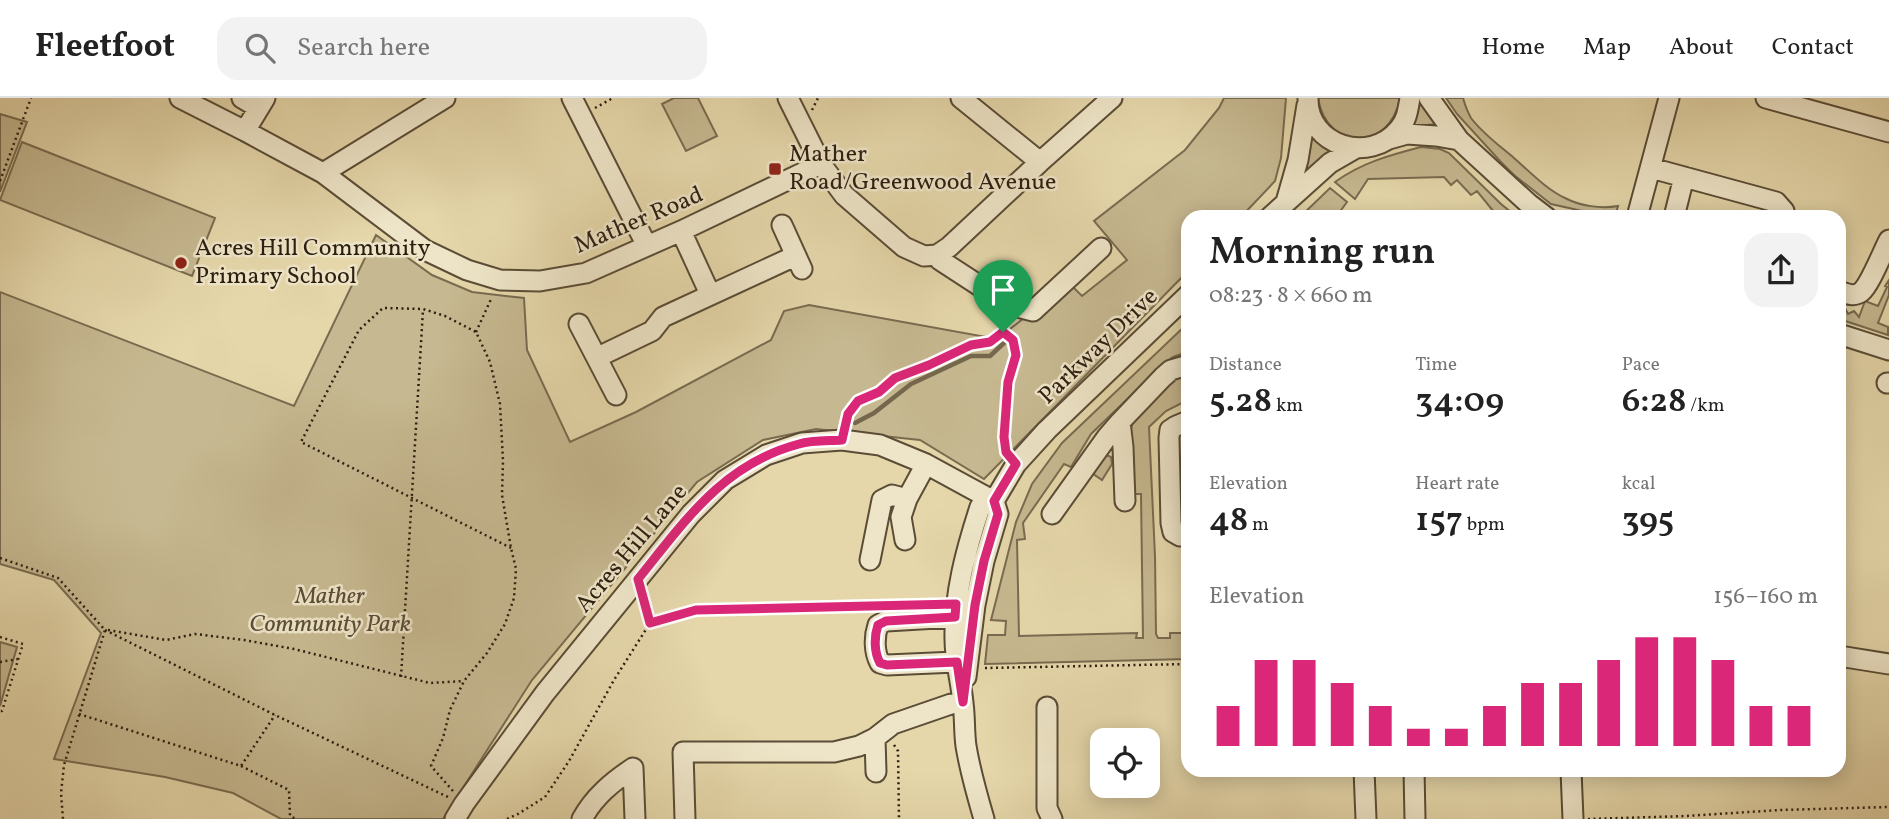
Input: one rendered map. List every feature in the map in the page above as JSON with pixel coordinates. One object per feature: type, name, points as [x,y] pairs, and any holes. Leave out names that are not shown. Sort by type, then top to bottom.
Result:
[{"type":"street","name":"Mather Road","points":[[180,98],[323,173],[425,250],[467,270],[499,280],[540,281],[586,273],[821,164]]},
{"type":"street","points":[[323,173],[418,105],[445,98]]},
{"type":"street","points":[[572,98],[648,246]]},
{"type":"street","points":[[788,98],[821,164],[844,195],[904,247],[924,256],[937,254],[949,247],[1112,98]]},
{"type":"street","points":[[961,98],[1040,162]]},
{"type":"street","points":[[1389,139],[1406,117],[1410,98]]},
{"type":"street","points":[[1429,98],[1459,140],[1537,210]]},
{"type":"street","points":[[1639,210],[1669,98]]},
{"type":"street","points":[[1766,98],[1889,132]]},
{"type":"street","points":[[245,131],[256,101]]},
{"type":"street","points":[[1308,101],[1312,119],[1325,136],[1337,144],[1356,149]]},
{"type":"street","points":[[1285,203],[1298,160],[1308,101]]},
{"type":"street","points":[[1269,210],[1285,203],[1330,163],[1356,149],[1372,147],[1407,134],[1459,140]]},
{"type":"street","points":[[1651,168],[1776,202],[1783,210]]},
{"type":"street","points":[[1676,210],[1684,177]]},
{"type":"street","points":[[598,358],[652,331],[663,317],[710,294],[798,262],[782,225]]},
{"type":"street","points":[[681,231],[710,294]]},
{"type":"street","points":[[1846,293],[1860,293],[1889,240]]},
{"type":"street","points":[[937,254],[940,260],[1009,305],[1033,311],[1101,248]]},
{"type":"street","name":"Parkway Drive","points":[[962,665],[954,641],[956,604],[980,508],[994,501],[1016,464],[1047,430],[1181,302]]},
{"type":"street","points":[[579,324],[616,395]]},
{"type":"street","points":[[1846,336],[1889,350]]},
{"type":"street","points":[[1052,514],[1120,422],[1171,370],[1181,367]]},
{"type":"street","points":[[1120,422],[1125,501]]},
{"type":"street","points":[[1181,424],[1170,430],[1169,438],[1180,501],[1173,532],[1181,536]]},
{"type":"street","name":"Acres Hill Lane","points":[[460,812],[545,693],[691,514],[725,480],[766,454],[802,443],[842,440],[880,445],[926,464],[994,501]]},
{"type":"street","points":[[905,540],[901,517],[907,499],[926,464]]},
{"type":"street","points":[[870,560],[882,500],[892,495],[907,499]]},
{"type":"street","name":"Parkway Drive","points":[[984,819],[966,744],[962,665],[984,561],[998,514],[994,501]]},
{"type":"street","points":[[955,617],[886,621],[878,625],[875,633],[877,656],[880,663],[887,665],[962,665]]},
{"type":"street","points":[[1846,657],[1889,664]]},
{"type":"street","points":[[685,819],[683,752],[834,752],[859,746],[893,724],[920,713],[963,702]]},
{"type":"street","points":[[1047,707],[1047,808],[1052,819]]},
{"type":"street","points":[[876,772],[880,734]]},
{"type":"street","points":[[582,819],[599,795],[633,768],[635,819]]},
{"type":"street","points":[[1364,777],[1366,819]]},
{"type":"street","points":[[1414,777],[1415,819]]},
{"type":"street","points":[[1572,777],[1573,819]]},
{"type":"path","points":[[0,181],[31,98]]},
{"type":"path","points":[[582,116],[613,98]]},
{"type":"path","points":[[476,332],[499,280]]},
{"type":"path","points":[[842,440],[848,414],[858,401],[879,392],[895,378],[971,345],[990,342],[1003,332],[1009,305]]},
{"type":"path","points":[[460,812],[431,766],[443,738],[450,710],[464,681],[487,653],[505,624],[514,598],[516,569],[502,495],[500,404],[490,362],[476,332],[445,316],[423,309],[383,308],[359,330],[301,442],[511,548]]},
{"type":"path","points":[[401,677],[423,309]]},
{"type":"path","points":[[1003,332],[1013,340],[1016,355],[1008,382],[1004,437],[1006,452],[1016,464]]},
{"type":"path","points":[[0,558],[58,578],[105,630],[460,812]]},
{"type":"path","points":[[638,579],[650,623]]},
{"type":"path","points":[[507,819],[545,797],[650,623],[696,610],[874,606]]},
{"type":"path","points":[[105,630],[166,640],[195,634],[244,640],[318,654],[430,683],[464,681]]},
{"type":"path","points":[[64,819],[61,793],[64,765],[105,630]]},
{"type":"path","points":[[0,637],[23,644],[1,710]]},
{"type":"path","points":[[0,662],[18,659]]},
{"type":"path","points":[[962,665],[1181,664]]},
{"type":"path","points":[[0,695],[9,691]]},
{"type":"path","points":[[79,714],[241,766],[289,790],[290,816],[296,819]]},
{"type":"path","points":[[241,766],[275,715]]},
{"type":"path","points":[[880,734],[898,751],[899,819]]},
{"type":"path","points":[[1585,819],[1889,807]]},
{"type":"green space","points":[[674,98],[698,98],[717,136],[686,151],[662,104]]},
{"type":"green space","name":"Mather Community Park","points":[[1224,98],[1286,98],[1281,158],[1275,181],[1248,210],[1181,210],[1181,278],[984,479],[920,440],[816,429],[763,440],[697,482],[532,680],[443,819],[281,819],[233,793],[165,777],[54,759],[101,633],[54,580],[0,564],[0,292],[294,406],[376,235],[432,275],[472,292],[524,298],[527,350],[570,442],[636,412],[771,340],[784,311],[809,305],[997,339],[1069,283],[1082,296],[1127,260],[1094,221],[1185,150]]},
{"type":"green space","points":[[1318,98],[1400,98],[1394,116],[1384,128],[1372,136],[1359,138],[1345,136],[1333,128],[1324,116]]},
{"type":"green space","points":[[1446,98],[1463,98],[1471,118],[1481,129],[1551,190],[1584,205],[1618,206],[1617,210],[1578,210],[1551,204],[1514,175],[1457,114]]},
{"type":"green space","points":[[1421,101],[1441,124],[1411,126]]},
{"type":"green space","points":[[0,114],[27,122],[0,192]]},
{"type":"green space","points":[[1312,137],[1333,154],[1300,180]]},
{"type":"green space","points":[[22,142],[215,218],[192,276],[0,200]]},
{"type":"green space","points":[[1421,147],[1440,149],[1449,153],[1508,210],[1492,210],[1477,191],[1471,195],[1457,180],[1451,185],[1444,177],[1368,179],[1355,199],[1335,182],[1365,165]]},
{"type":"green space","points":[[1330,188],[1347,202],[1341,210],[1307,210]]},
{"type":"green space","points":[[1889,280],[1889,295],[1878,323],[1888,327],[1888,335],[1846,321],[1846,310],[1848,314],[1854,311],[1859,317],[1865,301],[1878,306],[1887,287],[1885,286]]},
{"type":"green space","points":[[1181,330],[1181,354],[1165,363],[1091,434],[1071,467],[1064,464],[1023,523],[1025,539],[1017,540],[1019,636],[1137,633],[1136,638],[1143,638],[1141,494],[1131,494],[1130,436],[1133,418],[1174,379],[1181,376],[1181,404],[1166,411],[1149,427],[1156,634],[1158,638],[1170,638],[1170,633],[1181,633],[1181,659],[985,664],[988,635],[1005,635],[1006,621],[991,620],[1016,522],[1032,484],[1062,443]]},
{"type":"green space","points":[[1104,454],[1111,457],[1112,464],[1102,480],[1089,471]]},
{"type":"green space","points":[[0,642],[17,647],[0,706]]},
{"type":"waterway","points":[[855,423],[874,413],[911,384],[971,356],[990,356],[1004,343]]},
{"type":"place","name":"Mather Road/Greenwood Avenue","points":[[775,169]]},
{"type":"place","name":"Acres Hill Community Primary School","points":[[181,263]]},
{"type":"route","points":[[1003,332],[1013,340],[1016,355],[1008,382],[1004,437],[1006,452],[1016,464],[994,501],[998,514],[975,605],[963,702],[957,662],[880,663],[875,633],[878,625],[886,621],[955,617],[956,604],[696,610],[650,623],[638,579],[691,514],[725,480],[766,454],[802,443],[842,440],[848,414],[858,401],[879,392],[895,378],[971,345],[990,342],[1003,332]]}]
